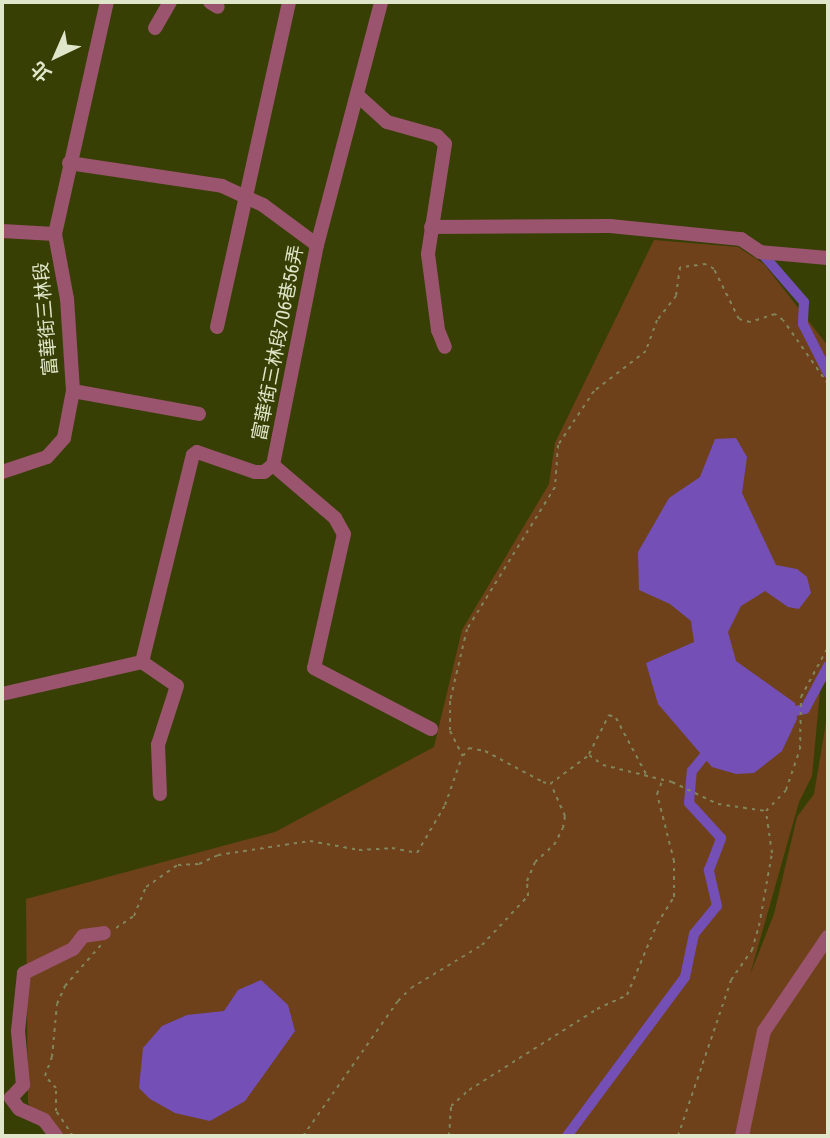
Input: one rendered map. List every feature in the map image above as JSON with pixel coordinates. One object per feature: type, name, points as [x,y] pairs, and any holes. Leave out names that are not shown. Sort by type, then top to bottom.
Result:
[{"type":"street","name":"富華街三林段","points":[[2,472],[47,457],[58,449],[64,438],[73,391],[67,299],[55,234],[107,2]]},
{"type":"street","points":[[155,28],[170,2]]},
{"type":"street","points":[[217,327],[243,195],[289,2]]},
{"type":"street","name":"富華街三林段706巷56弄","points":[[142,662],[193,455],[197,452],[255,472],[264,472],[273,465],[317,245],[381,2]]},
{"type":"street","points":[[357,95],[376,116],[441,138],[445,144],[431,228],[430,287],[445,347]]},
{"type":"street","points":[[69,163],[183,178],[243,195],[317,245]]},
{"type":"street","points":[[431,228],[610,226],[741,239],[760,252],[828,258]]},
{"type":"street","points":[[2,231],[55,234]]},
{"type":"street","points":[[73,391],[199,414]]},
{"type":"street","points":[[273,465],[335,518],[344,534],[314,668],[431,729]]},
{"type":"street","points":[[2,694],[142,662],[177,686],[158,745],[160,794]]},
{"type":"street","points":[[55,1136],[44,1120],[19,1109],[11,1098],[23,1085],[18,1031],[24,974],[73,950],[83,936],[107,935]]},
{"type":"street","points":[[742,1136],[764,1031],[828,937]]},
{"type":"path","points":[[463,756],[450,731],[450,701],[467,629],[555,486],[558,445],[594,391],[646,351],[657,320],[676,296],[680,267],[706,264],[714,269],[739,319],[750,322],[775,314],[783,320],[828,384]]},
{"type":"path","points":[[766,811],[786,790],[800,749],[801,697],[828,647]]},
{"type":"path","points":[[550,784],[589,755],[609,715],[616,718],[646,774]]},
{"type":"path","points":[[73,1136],[57,1111],[56,1088],[45,1076],[52,1057],[57,1004],[65,986],[107,935],[134,916],[146,887],[178,865],[310,841],[359,850],[392,848],[417,853],[445,805],[463,756],[469,748],[485,751],[550,784],[565,816],[563,828],[554,845],[535,862],[528,896],[482,945],[411,988],[398,1001],[303,1136]]},
{"type":"path","points":[[589,755],[603,765],[663,779],[718,804],[766,811]]},
{"type":"path","points":[[449,1136],[451,1106],[469,1090],[597,1009],[627,995],[657,924],[674,897],[674,861],[657,794],[663,779]]},
{"type":"path","points":[[678,1136],[731,980],[752,950],[759,926],[772,853],[766,811]]},
{"type":"shaded area","points":[[654,240],[738,247],[764,264],[828,346],[828,678],[820,691],[812,776],[799,802],[750,975],[774,914],[797,817],[814,794],[828,711],[828,1136],[49,1136],[28,1103],[26,899],[275,832],[434,747],[462,630],[549,484],[555,443]]},
{"type":"shaded area","points":[[736,438],[747,457],[742,493],[776,565],[797,569],[807,577],[811,593],[799,609],[788,607],[765,591],[741,606],[728,632],[736,661],[795,703],[797,719],[782,751],[754,773],[736,774],[712,767],[658,704],[646,663],[694,642],[691,621],[670,604],[639,590],[638,552],[669,498],[700,477],[715,439]]},
{"type":"shaded area","points":[[261,980],[288,1005],[295,1031],[245,1101],[210,1121],[175,1113],[150,1099],[139,1088],[143,1048],[162,1026],[187,1015],[224,1011],[238,990]]},
{"type":"waterway","points":[[759,250],[804,302],[803,324],[828,373]]},
{"type":"waterway","points":[[785,713],[805,709],[828,666]]},
{"type":"waterway","points":[[567,1136],[685,977],[694,934],[717,906],[709,870],[721,838],[689,803],[692,771],[712,746]]}]
